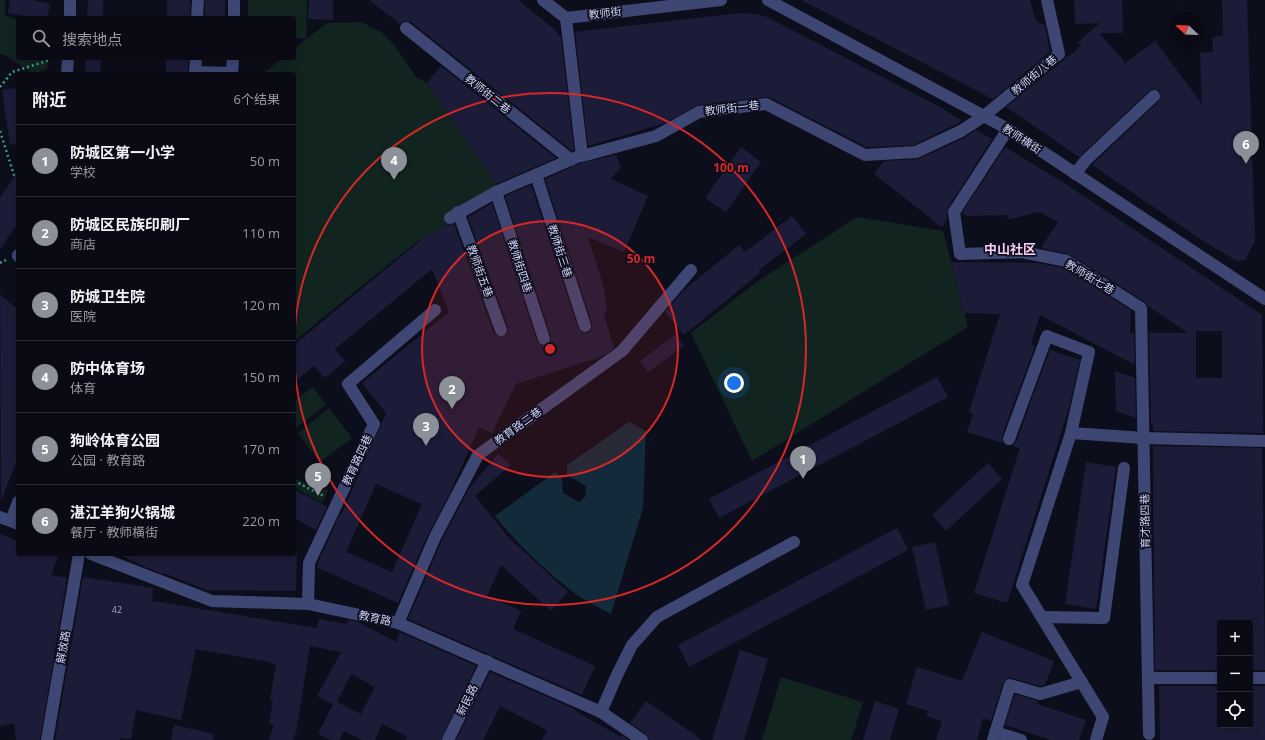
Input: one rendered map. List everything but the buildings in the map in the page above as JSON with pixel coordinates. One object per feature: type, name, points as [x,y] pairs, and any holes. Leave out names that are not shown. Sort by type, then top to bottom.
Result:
[{"type":"street","points":[[70,0],[70,16]]},
{"type":"street","points":[[197,16],[198,0]]},
{"type":"street","points":[[234,0],[234,16]]},
{"type":"street","points":[[543,0],[566,18],[577,158]]},
{"type":"street","name":"教师街","points":[[566,18],[721,0]]},
{"type":"street","name":"教师横街","points":[[768,0],[1008,129],[1265,299]]},
{"type":"street","name":"教师街八巷","points":[[984,116],[1059,54],[1047,0]]},
{"type":"street","name":"教师街二巷","points":[[406,28],[577,158]]},
{"type":"street","points":[[67,72],[68,60]]},
{"type":"street","points":[[196,60],[196,72]]},
{"type":"street","points":[[232,72],[233,60]]},
{"type":"street","points":[[1075,174],[1086,160],[1154,96]]},
{"type":"street","name":"教师街一巷","points":[[454,215],[496,192],[577,158],[656,136],[699,112],[766,104],[864,155],[916,152],[961,131],[984,116]]},
{"type":"street","name":"教师街七巷","points":[[1008,129],[954,212],[960,254],[1022,252],[1067,260],[1141,308]]},
{"type":"street","name":"教师街三巷","points":[[536,175],[585,326]]},
{"type":"street","name":"教师街四巷","points":[[496,192],[544,340]]},
{"type":"street","name":"教师街五巷","points":[[454,215],[501,330]]},
{"type":"street","name":"教育路二巷","points":[[398,623],[435,537],[478,455],[622,351],[691,270]]},
{"type":"street","name":"育才路四巷","points":[[1141,308],[1149,734]]},
{"type":"street","name":"教育路四巷","points":[[308,604],[309,563],[374,424],[348,384],[434,310]]},
{"type":"street","points":[[1009,439],[1047,336],[1089,352],[1071,433],[1022,585],[1103,717],[1096,740]]},
{"type":"street","points":[[1071,433],[1144,438],[1265,441]]},
{"type":"street","points":[[1042,617],[1104,618],[1124,468]]},
{"type":"street","points":[[10,521],[16,507]]},
{"type":"street","points":[[601,712],[632,645],[657,617],[794,542]]},
{"type":"street","name":"解放路","points":[[47,740],[79,556]]},
{"type":"street","name":"教育路","points":[[96,556],[212,601],[308,604],[398,623],[601,712],[642,740]]},
{"type":"street","name":"新民路","points":[[448,740],[487,661]]},
{"type":"street","points":[[1149,678],[1217,678]]},
{"type":"street","points":[[1253,678],[1265,678]]},
{"type":"street","points":[[1021,740],[994,736],[1010,685],[1040,694],[1082,682]]},
{"type":"path","points":[[0,87],[12,72],[49,60]]},
{"type":"path","points":[[0,131],[14,175],[16,176]]},
{"type":"path","points":[[296,482],[337,503]]},
{"type":"green space","points":[[0,0],[5,0],[5,15],[16,19],[16,60],[48,60],[47,69],[39,72],[30,72],[7,56],[0,54]]},
{"type":"green space","points":[[248,0],[307,0],[306,39],[296,38],[296,16],[248,16]]},
{"type":"green space","points":[[361,22],[381,32],[395,46],[416,77],[427,83],[498,187],[453,222],[420,239],[296,339],[296,72],[265,72],[280,60],[296,60],[296,47],[327,23]]},
{"type":"green space","points":[[857,217],[943,231],[968,327],[752,461],[691,333],[758,281]]},
{"type":"green space","points":[[313,387],[326,405],[296,428],[296,400]]},
{"type":"green space","points":[[329,408],[352,438],[320,462],[298,433]]},
{"type":"green space","points":[[296,479],[328,490],[322,503],[296,488]]},
{"type":"green space","points":[[781,677],[863,702],[851,740],[762,740]]},
{"type":"water","points":[[629,422],[646,431],[643,508],[611,614],[581,598],[555,577],[523,548],[495,516],[555,472],[562,479],[563,493],[579,502],[585,497],[586,486],[567,475],[567,465]]},
{"type":"place","name":"湛江羊狗火锅城","points":[[1246,164]]},
{"type":"place","name":"防中体育场","points":[[394,180]]},
{"type":"place","name":"防城区民族印刷厂","points":[[452,409]]},
{"type":"place","name":"防城卫生院","points":[[426,446]]},
{"type":"place","name":"防城区第一小学","points":[[803,479]]},
{"type":"place","name":"狗岭体育公园","points":[[318,496]]},
{"type":"district","name":"中山社区","points":[[1010,249]]}]
